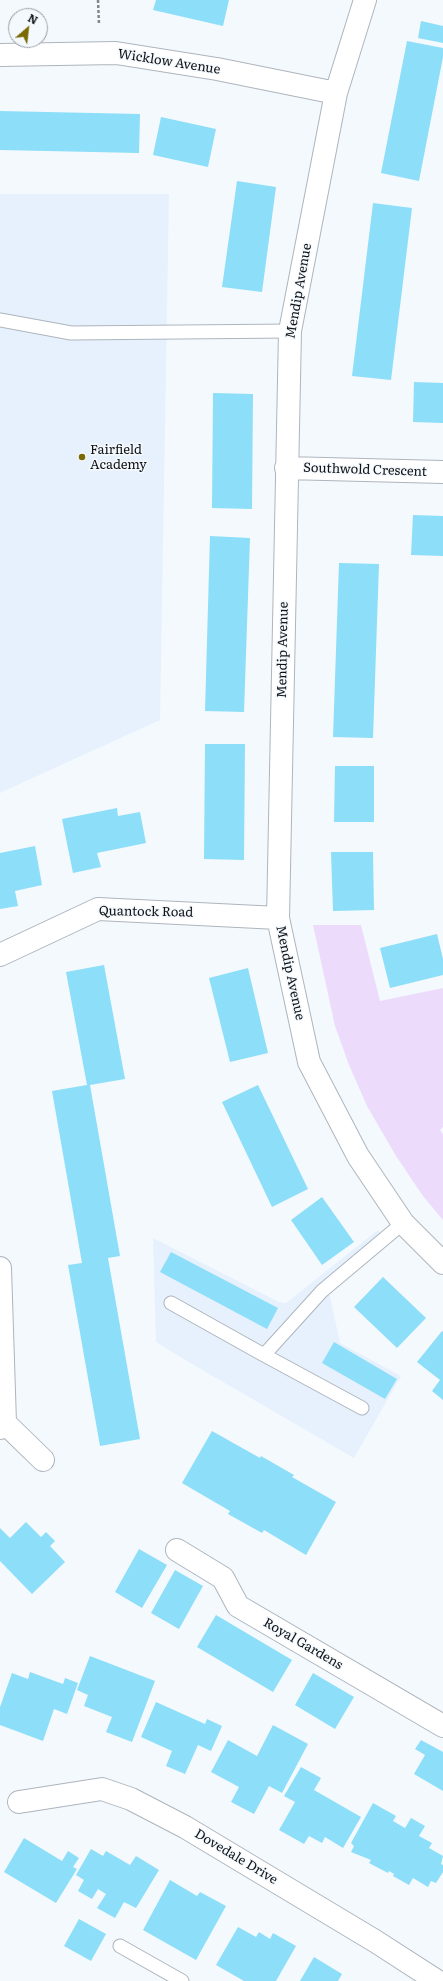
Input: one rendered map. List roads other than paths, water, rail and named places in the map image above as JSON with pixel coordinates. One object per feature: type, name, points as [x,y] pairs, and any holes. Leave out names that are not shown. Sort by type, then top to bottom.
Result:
[{"type":"street","name":"Mendip Avenue","points":[[365,0],[336,93],[290,331],[278,918],[309,1062],[358,1156],[402,1223],[443,1263]]},
{"type":"street","name":"Wicklow Avenue","points":[[0,55],[116,53],[217,69],[336,93]]},
{"type":"street","name":"Southwold Crescent","points":[[286,468],[443,472]]},
{"type":"street","name":"Quantock Road","points":[[0,955],[98,909],[278,918]]},
{"type":"street","points":[[0,1268],[2,1426],[43,1460]]},
{"type":"street","name":"Royal Gardens","points":[[177,1550],[223,1578],[238,1606],[443,1726]]},
{"type":"street","name":"Dovedale Drive","points":[[19,1802],[102,1789],[131,1799],[185,1826],[375,1940],[437,1981]]},
{"type":"lane","points":[[0,320],[71,333],[290,331]]},
{"type":"lane","points":[[264,1355],[322,1291],[402,1223]]},
{"type":"lane","points":[[171,1303],[362,1408]]},
{"type":"lane","points":[[120,1946],[182,1981]]},
{"type":"place","name":"Fairfield Academy","points":[[82,457]]}]
